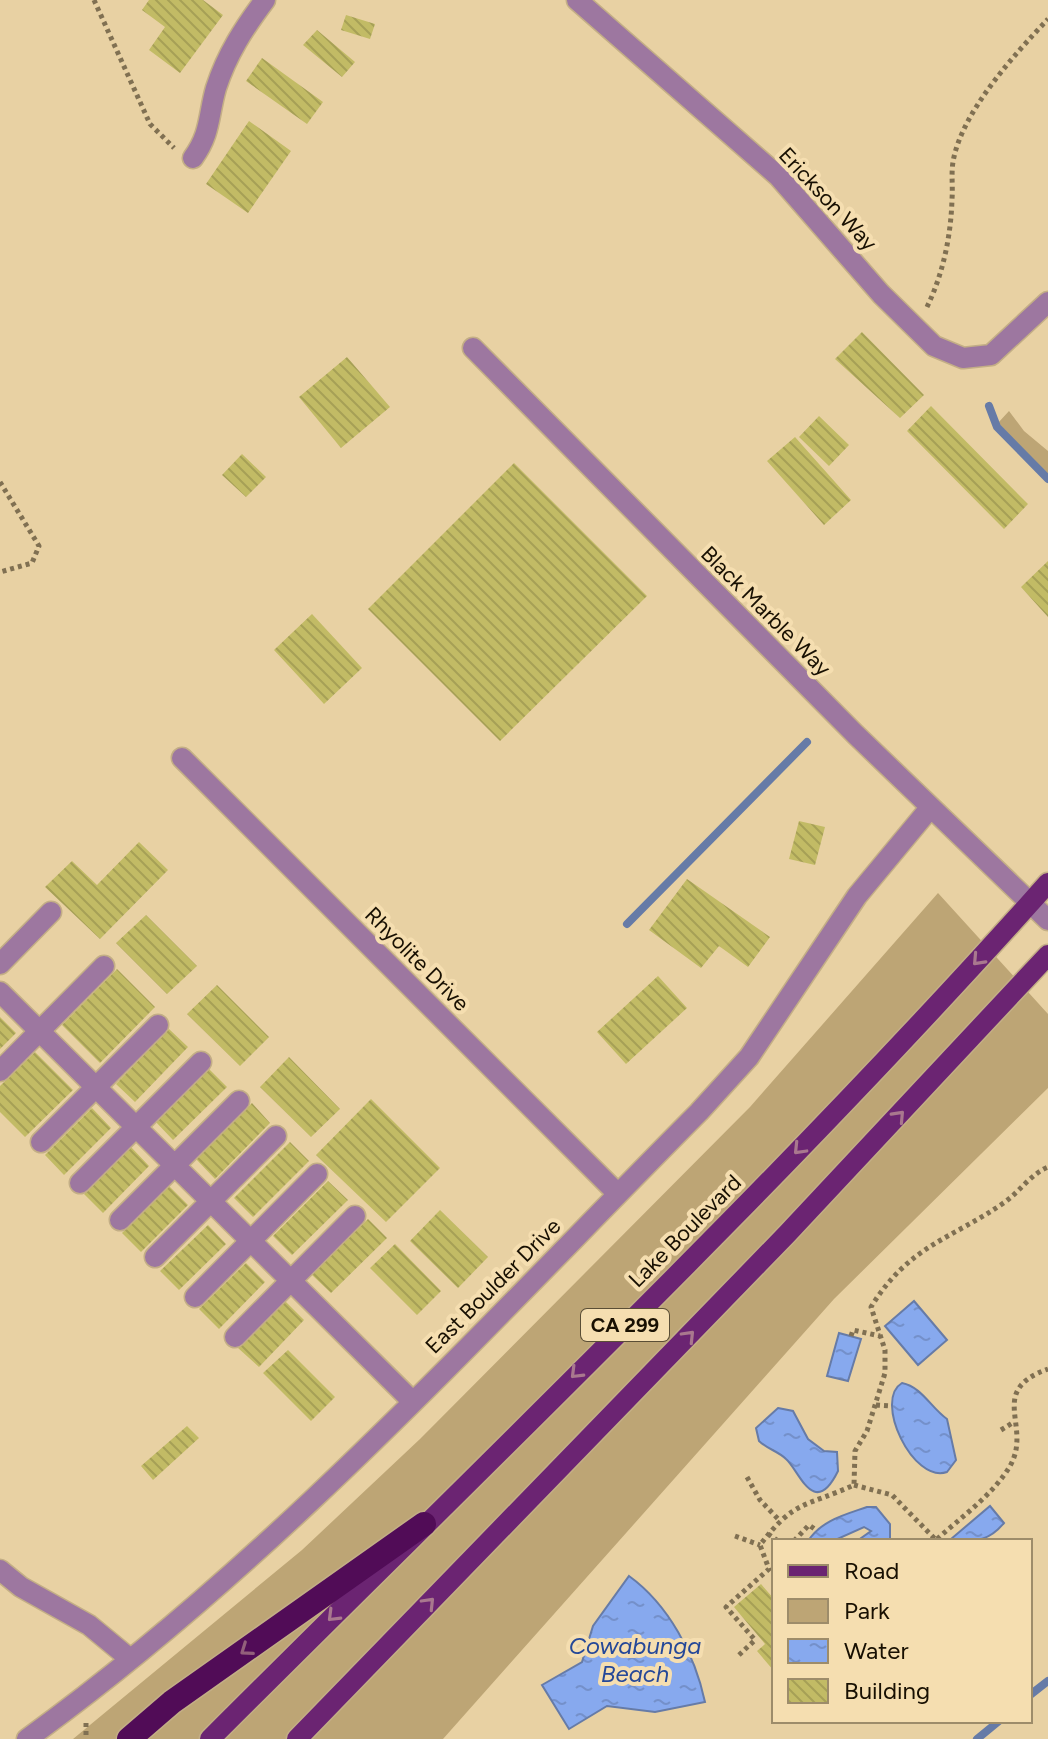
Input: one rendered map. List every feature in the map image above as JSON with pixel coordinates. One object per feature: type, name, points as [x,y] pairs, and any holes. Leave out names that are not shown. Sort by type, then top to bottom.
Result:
[{"type":"highway","points":[[129,1739],[172,1702],[424,1524]]},
{"type":"main road","name":"Lake Boulevard","points":[[210,1739],[724,1227],[881,1064],[1048,883]]},
{"type":"main road","name":"CA 299","points":[[297,1739],[776,1246],[1048,955]]},
{"type":"street","points":[[193,158],[207,138],[215,90],[231,48],[265,0]]},
{"type":"street","name":"Erickson Way","points":[[577,0],[778,176],[916,330],[942,351],[963,358],[983,357],[999,351],[1048,302]]},
{"type":"street","name":"Black Marble Way","points":[[473,348],[930,808],[1048,920]]},
{"type":"street","name":"Rhyolite Drive","points":[[182,758],[618,1194]]},
{"type":"street","name":"East Boulder Drive","points":[[27,1739],[129,1658],[290,1521],[618,1194],[749,1057],[857,896],[930,808]]},
{"type":"street","points":[[0,964],[51,912]]},
{"type":"street","points":[[0,1071],[104,966]]},
{"type":"street","points":[[0,992],[412,1401]]},
{"type":"street","points":[[41,1142],[158,1025]]},
{"type":"street","points":[[80,1183],[201,1062]]},
{"type":"street","points":[[120,1220],[239,1101]]},
{"type":"street","points":[[155,1257],[276,1136]]},
{"type":"street","points":[[195,1297],[317,1174]]},
{"type":"street","points":[[235,1337],[355,1216]]},
{"type":"street","points":[[0,1570],[21,1587],[89,1625],[129,1658]]},
{"type":"path","points":[[94,0],[150,124],[164,142],[193,158]]},
{"type":"path","points":[[916,330],[944,259],[950,227],[952,164],[959,137],[1024,45],[1048,19]]},
{"type":"path","points":[[0,482],[39,546],[32,563],[0,572]]},
{"type":"path","points":[[854,1485],[855,1451],[867,1431],[885,1373],[882,1327],[871,1307],[882,1289],[915,1254],[1002,1204],[1048,1167]]},
{"type":"path","points":[[851,1336],[853,1330],[881,1337]]},
{"type":"path","points":[[938,1539],[1007,1470],[1018,1443],[1014,1401],[1021,1383],[1048,1369]]},
{"type":"path","points":[[875,1405],[891,1406]]},
{"type":"path","points":[[1001,1430],[1014,1422]]},
{"type":"path","points":[[747,1477],[760,1500],[779,1520]]},
{"type":"path","points":[[760,1545],[779,1520],[801,1503],[854,1485],[892,1495],[934,1539]]},
{"type":"path","points":[[796,1539],[809,1525],[816,1530]]},
{"type":"path","points":[[768,1534],[775,1539]]},
{"type":"path","points":[[735,1536],[760,1545],[772,1573]]},
{"type":"path","points":[[739,1655],[755,1640],[726,1607],[769,1569]]},
{"type":"green space","points":[[1009,411],[1024,431],[1048,451],[1048,476],[998,423]]},
{"type":"green space","points":[[938,893],[1048,1014],[1048,1088],[834,1299],[443,1739],[73,1739],[302,1550],[420,1439],[750,1107]]},
{"type":"water","points":[[914,1301],[947,1340],[918,1365],[885,1326]]},
{"type":"water","points":[[839,1333],[861,1339],[848,1381],[827,1376]]},
{"type":"water","points":[[902,1383],[921,1393],[947,1419],[956,1460],[947,1472],[934,1472],[922,1466],[901,1438],[892,1406],[894,1392]]},
{"type":"water","points":[[778,1408],[793,1411],[808,1439],[824,1451],[837,1452],[838,1471],[822,1491],[814,1492],[808,1488],[786,1459],[759,1441],[756,1428]]},
{"type":"water","points":[[990,1506],[1004,1523],[993,1534],[981,1539],[951,1539]]},
{"type":"water","points":[[876,1507],[890,1524],[890,1539],[860,1539],[871,1531],[864,1527],[837,1539],[810,1539],[827,1523]]},
{"type":"water","name":"Cowabunga Beach","points":[[629,1576],[656,1601],[678,1632],[695,1667],[705,1702],[655,1712],[607,1706],[569,1729],[542,1685],[582,1662],[593,1626]]},
{"type":"building","points":[[149,0],[203,0],[223,15],[180,73],[149,50],[165,27],[142,10]]},
{"type":"building","points":[[346,15],[375,24],[370,39],[341,30]]},
{"type":"building","points":[[317,30],[355,62],[342,77],[303,45]]},
{"type":"building","points":[[262,58],[323,102],[307,124],[246,81]]},
{"type":"building","points":[[249,121],[291,151],[248,213],[206,184]]},
{"type":"building","points":[[862,332],[924,395],[900,418],[835,359]]},
{"type":"building","points":[[347,357],[390,407],[341,448],[299,397]]},
{"type":"building","points":[[931,406],[1028,504],[1004,529],[907,431]]},
{"type":"building","points":[[819,416],[849,445],[829,466],[799,437]]},
{"type":"building","points":[[795,437],[851,500],[824,525],[767,461]]},
{"type":"building","points":[[242,454],[266,477],[246,497],[222,475]]},
{"type":"building","points":[[514,463],[647,596],[500,741],[368,609]]},
{"type":"building","points":[[1048,561],[1048,617],[1021,587]]},
{"type":"building","points":[[312,614],[362,668],[324,704],[274,650]]},
{"type":"building","points":[[799,821],[825,827],[815,865],[789,859]]},
{"type":"building","points":[[139,842],[168,870],[100,939],[45,887],[72,861],[97,885]]},
{"type":"building","points":[[687,879],[770,937],[748,967],[719,946],[701,968],[649,930]]},
{"type":"building","points":[[146,915],[197,966],[167,994],[116,943]]},
{"type":"building","points":[[117,969],[155,1007],[100,1063],[62,1025]]},
{"type":"building","points":[[658,976],[687,1008],[626,1064],[597,1032]]},
{"type":"building","points":[[217,985],[269,1037],[240,1066],[187,1014]]},
{"type":"building","points":[[0,1017],[16,1033],[0,1049]]},
{"type":"building","points":[[169,1029],[188,1047],[135,1102],[116,1084]]},
{"type":"building","points":[[35,1052],[73,1090],[25,1137],[0,1112],[0,1086]]},
{"type":"building","points":[[289,1057],[340,1109],[311,1137],[260,1087]]},
{"type":"building","points":[[209,1069],[227,1087],[173,1140],[154,1120]]},
{"type":"building","points":[[371,1099],[440,1168],[386,1222],[316,1155]]},
{"type":"building","points":[[252,1103],[270,1123],[215,1179],[196,1159]]},
{"type":"building","points":[[92,1108],[111,1128],[64,1175],[45,1155]]},
{"type":"building","points":[[290,1142],[309,1161],[253,1217],[234,1198]]},
{"type":"building","points":[[131,1147],[149,1166],[103,1213],[84,1194]]},
{"type":"building","points":[[328,1181],[348,1200],[292,1255],[273,1236]]},
{"type":"building","points":[[169,1186],[188,1205],[141,1252],[122,1233]]},
{"type":"building","points":[[440,1210],[488,1257],[458,1288],[410,1241]]},
{"type":"building","points":[[368,1219],[387,1238],[331,1293],[311,1274]]},
{"type":"building","points":[[208,1225],[226,1244],[179,1290],[160,1271]]},
{"type":"building","points":[[395,1244],[441,1291],[417,1315],[370,1268]]},
{"type":"building","points":[[246,1263],[265,1282],[219,1329],[199,1309]]},
{"type":"building","points":[[285,1301],[304,1320],[259,1367],[238,1348]]},
{"type":"building","points":[[288,1350],[335,1397],[311,1421],[263,1373]]},
{"type":"building","points":[[187,1426],[199,1438],[153,1480],[141,1466]]},
{"type":"building","points":[[761,1584],[772,1597],[772,1669],[757,1651],[765,1644],[734,1607]]},
{"type":"waterway","points":[[989,406],[997,427],[1048,479]]},
{"type":"waterway","points":[[627,924],[807,742]]},
{"type":"waterway","points":[[1032,1693],[1048,1681]]},
{"type":"waterway","points":[[977,1739],[997,1723]]}]
